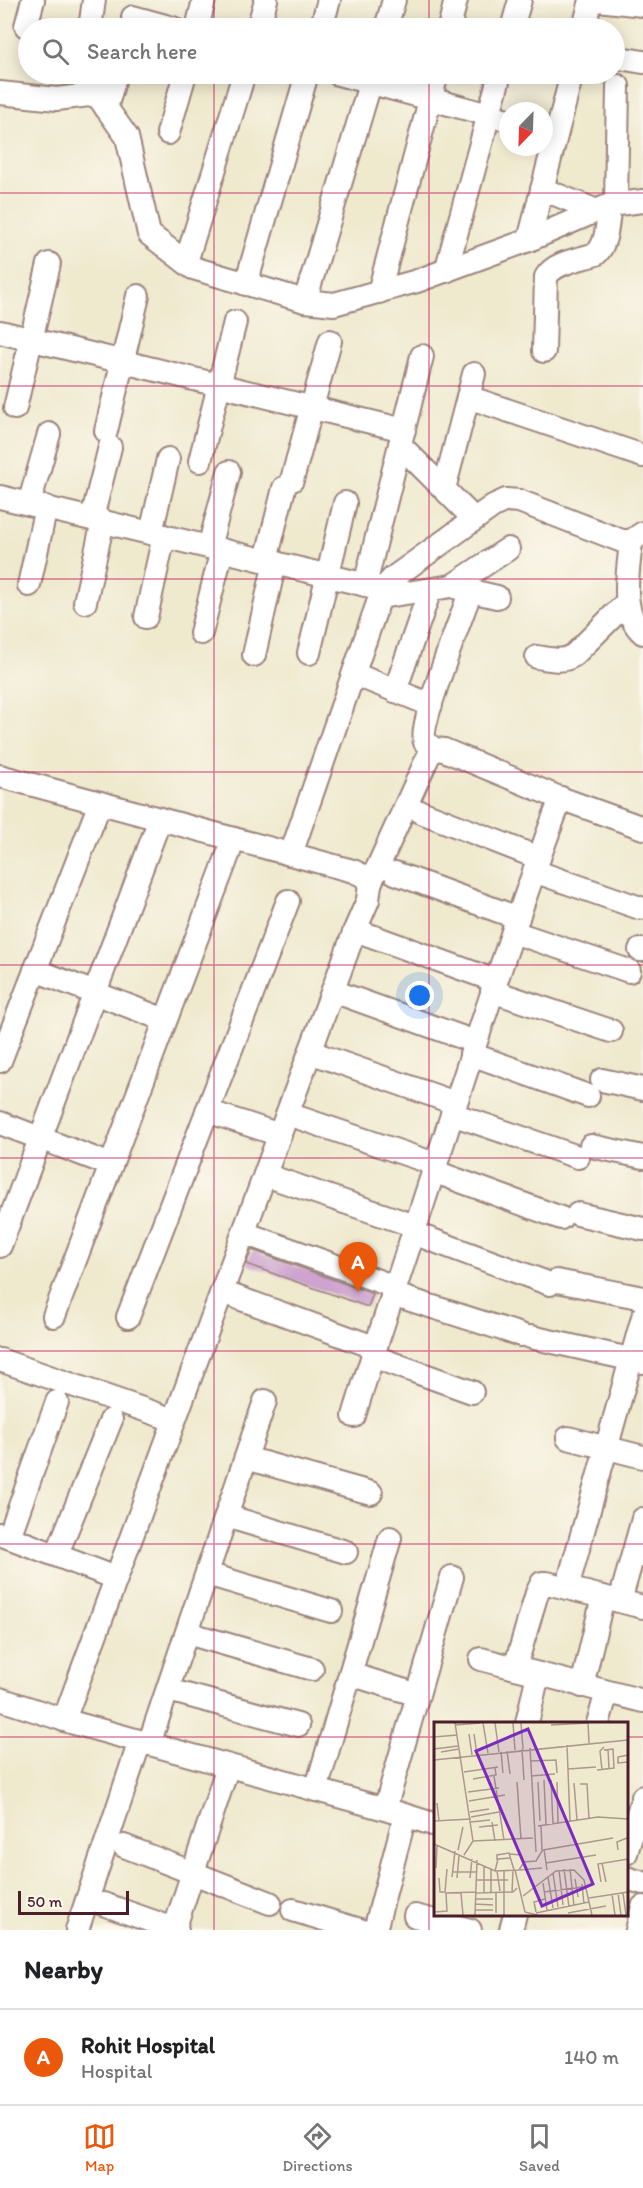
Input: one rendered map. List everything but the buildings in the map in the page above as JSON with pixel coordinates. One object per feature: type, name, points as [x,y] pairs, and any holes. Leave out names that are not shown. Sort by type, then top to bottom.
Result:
[{"type":"street","points":[[28,18],[33,0]]},
{"type":"street","points":[[91,18],[94,0]]},
{"type":"street","points":[[200,18],[204,0]]},
{"type":"street","points":[[261,18],[266,0]]},
{"type":"street","points":[[324,18],[329,0]]},
{"type":"street","points":[[389,18],[394,0]]},
{"type":"street","points":[[452,18],[456,0]]},
{"type":"street","points":[[515,18],[520,0]]},
{"type":"street","points":[[586,18],[591,0]]},
{"type":"street","points":[[598,0],[643,5]]},
{"type":"street","points":[[625,59],[643,62]]},
{"type":"street","points":[[89,84],[127,137],[149,234],[193,268],[305,301],[334,304],[417,282],[529,240],[607,217],[643,201]]},
{"type":"street","points":[[102,101],[111,84]]},
{"type":"street","points":[[168,133],[181,84]]},
{"type":"street","points":[[186,262],[241,84]]},
{"type":"street","points":[[246,284],[305,84]]},
{"type":"street","points":[[305,301],[370,84]]},
{"type":"street","points":[[389,84],[430,99],[498,117]]},
{"type":"street","points":[[379,292],[434,84]]},
{"type":"street","points":[[446,271],[498,117],[500,84]]},
{"type":"street","points":[[553,123],[568,84]]},
{"type":"street","points":[[544,351],[546,278],[558,267],[596,254],[601,250],[607,217],[618,86]]},
{"type":"street","points":[[0,93],[102,101]]},
{"type":"street","points":[[529,240],[542,189],[547,156]]},
{"type":"street","points":[[542,189],[607,217]]},
{"type":"street","points":[[15,408],[49,264]]},
{"type":"street","points":[[85,602],[108,439],[138,296]]},
{"type":"street","points":[[200,461],[235,322]]},
{"type":"street","points":[[0,332],[312,408],[402,438],[444,489],[474,519]]},
{"type":"street","points":[[254,655],[288,484],[330,341]]},
{"type":"street","points":[[291,854],[354,674],[376,590],[402,438],[422,356]]},
{"type":"street","points":[[444,489],[474,374]]},
{"type":"street","points":[[468,397],[643,456]]},
{"type":"street","points":[[29,585],[48,434]]},
{"type":"street","points":[[146,617],[168,459]]},
{"type":"street","points":[[201,633],[229,472]]},
{"type":"street","points":[[0,497],[271,561],[376,590],[451,589],[497,597]]},
{"type":"street","points":[[376,590],[493,506],[506,500],[519,501],[622,541],[637,537],[633,594],[634,624],[643,633]]},
{"type":"street","points":[[309,653],[345,503]]},
{"type":"street","points":[[395,691],[451,589],[508,549]]},
{"type":"street","points":[[451,589],[431,705],[423,737],[425,742],[434,750],[444,750],[561,798],[643,828]]},
{"type":"street","points":[[537,657],[562,660],[574,655],[633,594]]},
{"type":"street","points":[[354,674],[431,705]]},
{"type":"street","points":[[64,1720],[368,900],[370,884],[428,757],[434,750]]},
{"type":"street","points":[[0,776],[354,871],[364,876],[370,884]]},
{"type":"street","points":[[354,1416],[373,1351],[473,1048],[561,798]]},
{"type":"street","points":[[0,1061],[100,803]]},
{"type":"street","points":[[421,812],[640,908]]},
{"type":"street","points":[[0,1246],[160,819]]},
{"type":"street","points":[[54,1316],[234,839]]},
{"type":"street","points":[[396,873],[628,971]]},
{"type":"street","points":[[128,1317],[288,901]]},
{"type":"street","points":[[355,930],[611,1031]]},
{"type":"street","points":[[35,970],[165,1020]]},
{"type":"street","points":[[333,991],[473,1048],[595,1088],[643,1089]]},
{"type":"street","points":[[310,1052],[454,1108],[585,1152],[643,1157]]},
{"type":"street","points":[[207,1111],[284,1124],[434,1168],[569,1216],[643,1229]]},
{"type":"street","points":[[0,1123],[111,1165]]},
{"type":"street","points":[[265,1175],[554,1282],[643,1298]]},
{"type":"street","points":[[244,1233],[393,1291],[526,1336],[637,1360]]},
{"type":"street","points":[[222,1292],[472,1392]]},
{"type":"street","points":[[567,1588],[606,1448],[637,1360],[643,1317]]},
{"type":"street","points":[[0,1360],[174,1420]]},
{"type":"street","points":[[77,1930],[145,1743],[168,1690],[265,1401]]},
{"type":"street","points":[[57,1402],[5,1535],[116,1578]]},
{"type":"street","points":[[57,1554],[111,1420]]},
{"type":"street","points":[[568,1438],[643,1457]]},
{"type":"street","points":[[246,1458],[371,1493]]},
{"type":"street","points":[[226,1516],[346,1552]]},
{"type":"street","points":[[582,1686],[643,1519]]},
{"type":"street","points":[[316,1790],[390,1538]]},
{"type":"street","points":[[207,1574],[331,1611]]},
{"type":"street","points":[[375,1930],[418,1695],[452,1577]]},
{"type":"street","points":[[515,1668],[542,1583],[547,1582],[643,1607]]},
{"type":"street","points":[[187,1633],[312,1669]]},
{"type":"street","points":[[482,1659],[643,1701]]},
{"type":"street","points":[[350,1674],[418,1695]]},
{"type":"street","points":[[527,1722],[538,1674]]},
{"type":"street","points":[[168,1690],[298,1725]]},
{"type":"street","points":[[598,1722],[607,1692]]},
{"type":"street","points":[[0,1699],[64,1720],[434,1824]]},
{"type":"street","points":[[103,1904],[175,1930],[228,1766]]},
{"type":"street","points":[[628,1850],[643,1797]]},
{"type":"street","points":[[124,1846],[270,1903]]},
{"type":"street","points":[[628,1878],[643,1883]]},
{"type":"street","points":[[637,1930],[643,1907]]},
{"type":"street","points":[[293,1910],[360,1930]]},
{"type":"street","points":[[511,1930],[515,1915]]},
{"type":"street","points":[[415,1916],[470,1930]]},
{"type":"place","name":"Rohit Hospital","points":[[358,1292]]}]
